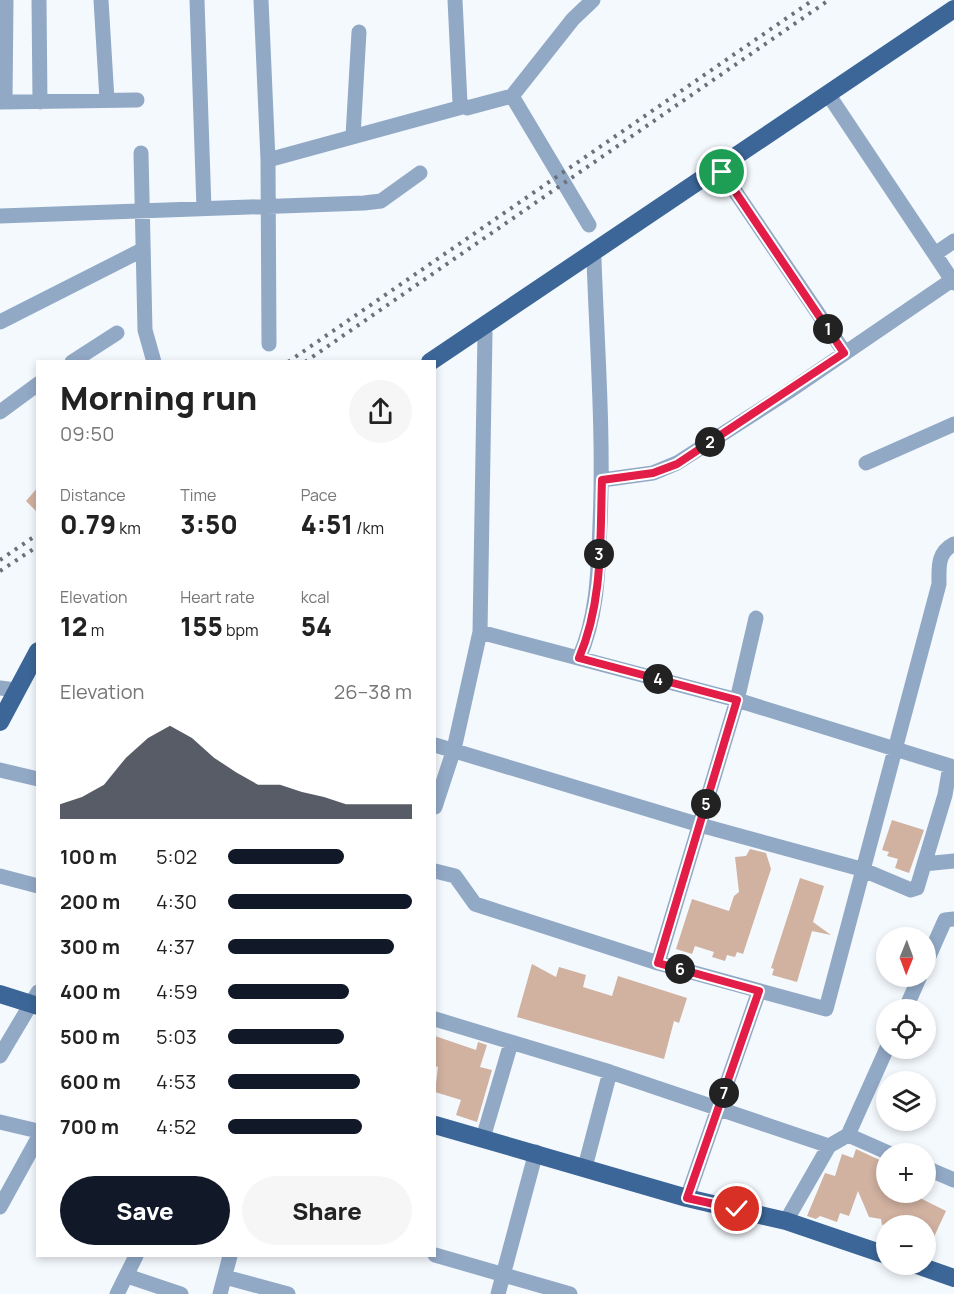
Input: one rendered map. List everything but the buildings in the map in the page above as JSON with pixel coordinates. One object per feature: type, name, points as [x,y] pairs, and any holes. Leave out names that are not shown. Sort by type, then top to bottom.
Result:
[{"type":"main road","points":[[433,360],[954,9]]},
{"type":"main road","points":[[0,722],[8,689],[36,654]]},
{"type":"main road","points":[[0,994],[35,1000]]},
{"type":"main road","points":[[436,1125],[536,1152],[687,1198],[786,1221],[876,1252]]},
{"type":"main road","points":[[936,1272],[954,1278]]},
{"type":"street","points":[[6,0],[2,102],[137,100]]},
{"type":"street","points":[[39,0],[40,102]]},
{"type":"street","points":[[101,0],[107,100]]},
{"type":"street","points":[[197,0],[204,209]]},
{"type":"street","points":[[261,0],[268,160],[268,344]]},
{"type":"street","points":[[455,0],[462,107]]},
{"type":"street","points":[[268,160],[462,107],[512,96],[573,19],[593,0]]},
{"type":"street","points":[[353,136],[358,32]]},
{"type":"street","points":[[512,96],[589,225]]},
{"type":"street","points":[[602,480],[653,473],[677,464],[953,281],[832,100]]},
{"type":"street","points":[[141,153],[145,330],[153,360]]},
{"type":"street","points":[[722,172],[844,353]]},
{"type":"street","points":[[0,216],[381,201],[420,173]]},
{"type":"street","points":[[935,254],[954,241]]},
{"type":"street","points":[[0,322],[142,250]]},
{"type":"street","points":[[579,658],[590,632],[598,594],[602,480],[594,260]]},
{"type":"street","points":[[75,360],[117,333]]},
{"type":"street","points":[[436,804],[454,750],[480,632],[485,333]]},
{"type":"street","points":[[0,411],[36,385]]},
{"type":"street","points":[[866,463],[954,424]]},
{"type":"street","points":[[436,871],[455,876],[475,904],[658,963],[826,1009],[861,869],[897,748],[939,584],[940,557],[943,550],[954,544]]},
{"type":"street","points":[[658,963],[737,700],[756,618]]},
{"type":"street","points":[[436,745],[700,825],[861,869],[911,890],[917,888],[945,795],[950,766],[737,700],[480,632]]},
{"type":"street","points":[[0,770],[36,779]]},
{"type":"street","points":[[924,864],[954,861]]},
{"type":"street","points":[[0,876],[36,885]]},
{"type":"street","points":[[936,940],[945,920],[954,919]]},
{"type":"street","points":[[687,1198],[759,991]]},
{"type":"street","points":[[0,1056],[35,1000]]},
{"type":"street","points":[[436,1019],[610,1072],[830,1146]]},
{"type":"street","points":[[483,1138],[511,1043]]},
{"type":"street","points":[[786,1221],[830,1146],[848,1135],[882,1059]]},
{"type":"street","points":[[585,1167],[610,1072]]},
{"type":"street","points":[[0,1122],[36,1131]]},
{"type":"street","points":[[848,1135],[876,1147]]},
{"type":"street","points":[[0,1207],[36,1142]]},
{"type":"street","points":[[498,1294],[536,1152]]},
{"type":"street","points":[[936,1172],[954,1179]]},
{"type":"street","points":[[436,1255],[570,1294]]},
{"type":"street","points":[[117,1294],[136,1257]]},
{"type":"street","points":[[220,1294],[230,1257]]},
{"type":"street","points":[[127,1276],[181,1294]]},
{"type":"street","points":[[225,1277],[288,1294]]},
{"type":"railway","points":[[291,360],[813,0]]},
{"type":"railway","points":[[308,360],[829,0]]},
{"type":"railway","points":[[0,560],[36,535]]},
{"type":"railway","points":[[0,571],[36,547]]},
{"type":"route","points":[[722,172],[844,353],[677,464],[653,473],[602,480],[598,594],[590,632],[579,658],[737,700],[658,963],[759,991],[687,1198],[737,1209]]}]
